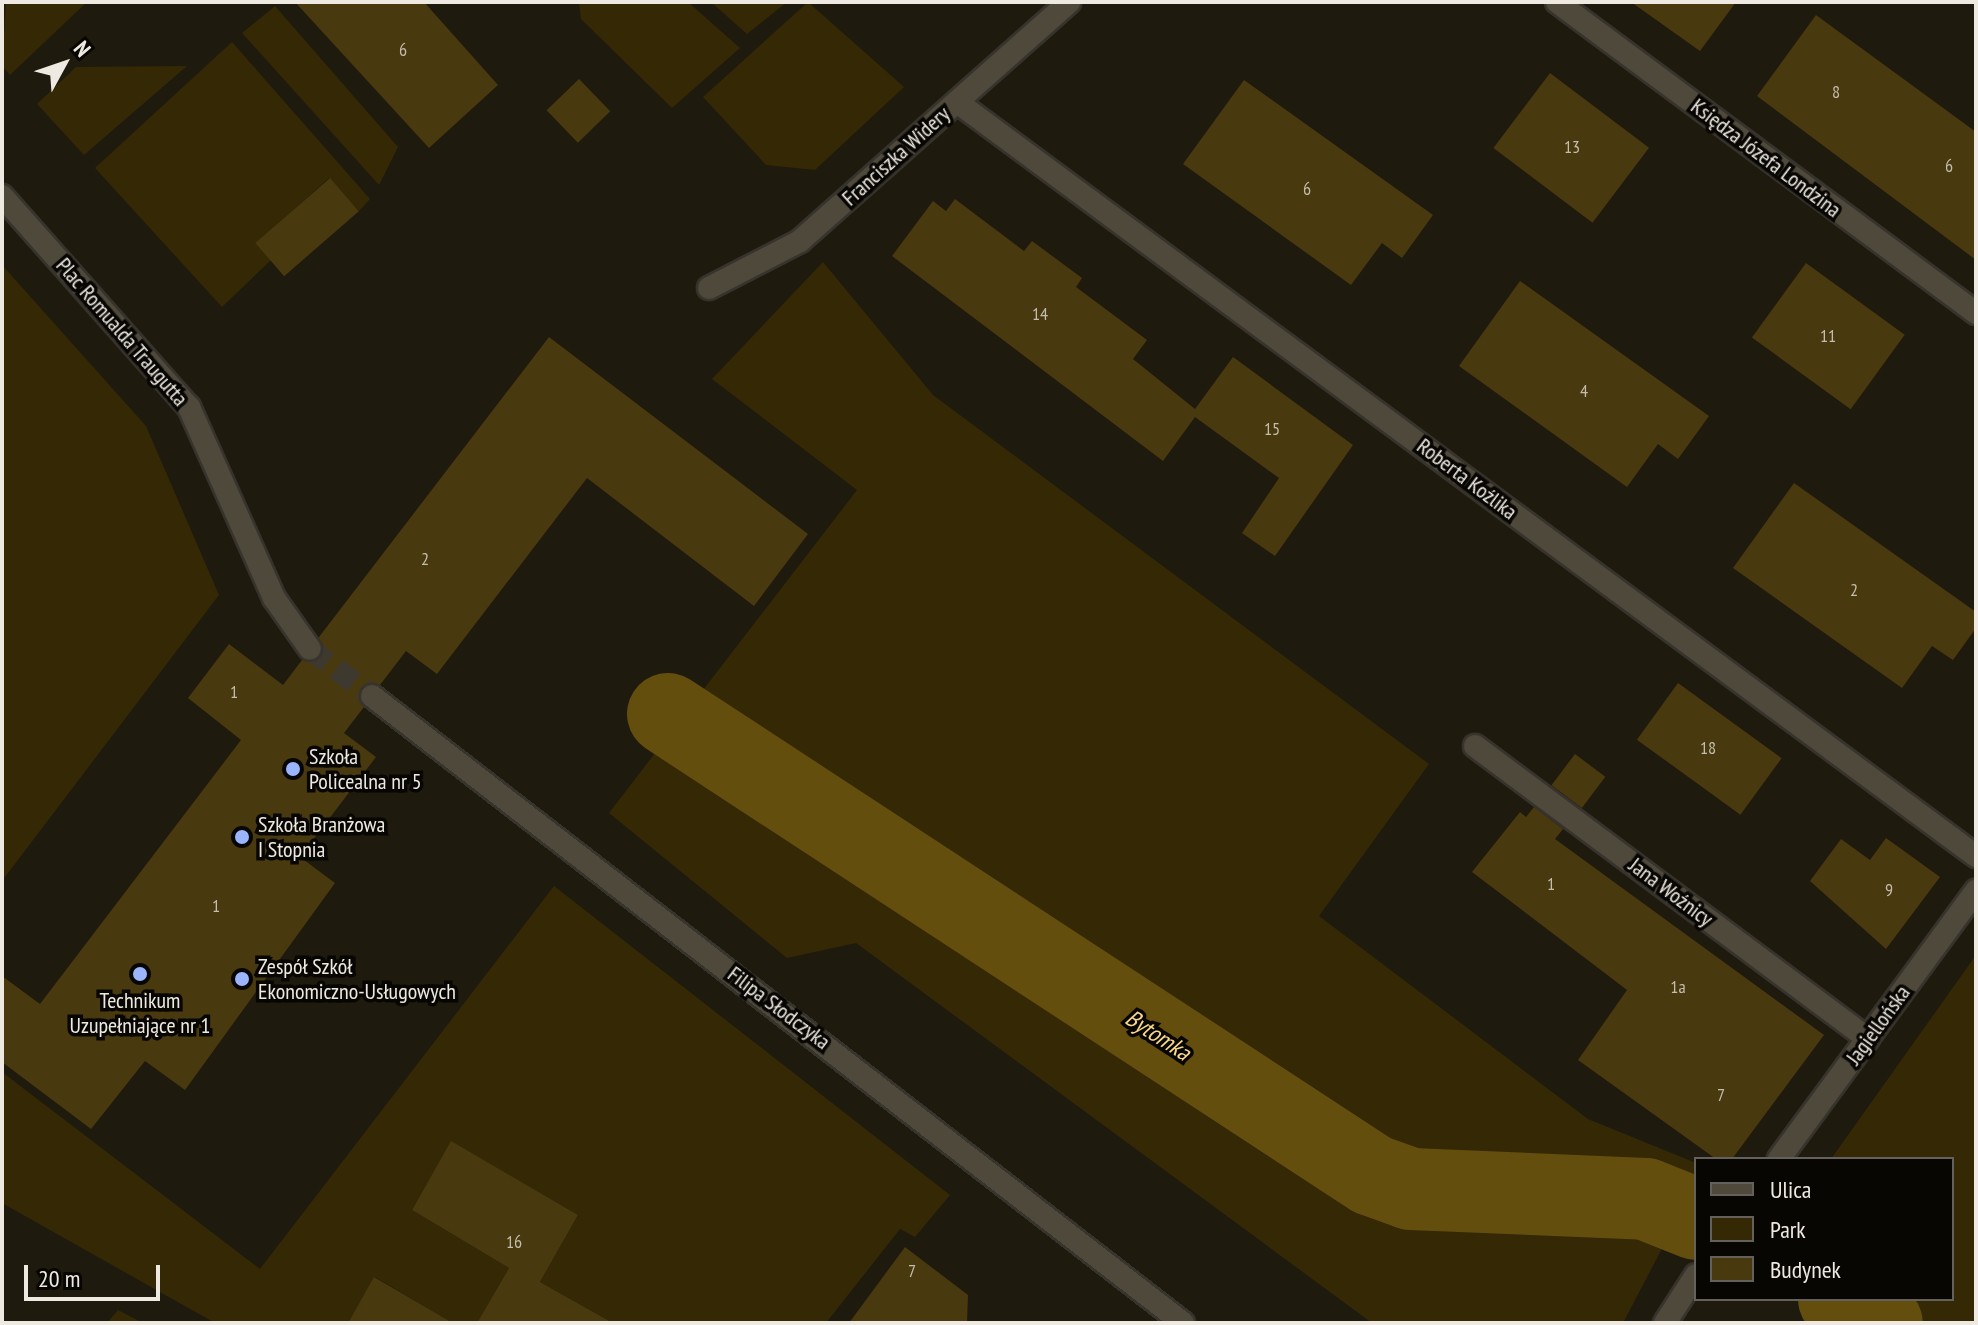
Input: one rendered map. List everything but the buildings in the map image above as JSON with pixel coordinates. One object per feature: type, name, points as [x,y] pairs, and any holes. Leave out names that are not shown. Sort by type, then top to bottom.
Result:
[{"type":"street","name":"Franciszka Widery","points":[[709,288],[800,241],[1069,2]]},
{"type":"street","name":"Księdza Józefa Londzina","points":[[1557,2],[1976,313]]},
{"type":"street","name":"Roberta Koźlika","points":[[957,102],[1976,856]]},
{"type":"street","name":"Plac Romualda Traugutta","points":[[2,196],[189,407],[274,598],[310,649]]},
{"type":"street","name":"Filipa Słodczyka","points":[[372,696],[1183,1323]]},
{"type":"street","name":"Jana Woźnicy","points":[[1475,746],[1868,1039]]},
{"type":"street","name":"Jagiellońska","points":[[1780,1157],[1976,891]]},
{"type":"street","points":[[1665,1323],[1694,1278]]},
{"type":"green space","points":[[6,2],[87,2],[10,75],[2,66]]},
{"type":"green space","points":[[579,2],[688,2],[740,48],[672,108],[581,19]]},
{"type":"green space","points":[[711,2],[787,2],[747,34]]},
{"type":"green space","points":[[808,2],[904,87],[815,170],[766,165],[703,97]]},
{"type":"green space","points":[[275,6],[398,147],[379,185],[242,33]]},
{"type":"green space","points":[[232,42],[370,199],[359,211],[329,178],[256,243],[271,260],[222,307],[95,168]]},
{"type":"green space","points":[[187,66],[84,155],[37,104],[76,67]]},
{"type":"green space","points":[[823,262],[933,395],[1429,764],[1319,916],[1588,1119],[1694,1162],[1694,1188],[1525,1165],[1408,1163],[1120,980],[700,694],[857,490],[712,379]]},
{"type":"green space","points":[[2,265],[146,426],[219,595],[2,881]]},
{"type":"green space","points":[[659,748],[713,768],[1329,1183],[1447,1213],[1659,1229],[1668,1237],[1623,1323],[1372,1323],[856,943],[787,958],[609,813]]},
{"type":"green space","points":[[554,886],[950,1195],[915,1237],[900,1229],[826,1323],[613,1323],[540,1282],[578,1215],[451,1142],[412,1210],[509,1268],[477,1323],[453,1323],[375,1277],[348,1323],[215,1323],[2,1203],[2,1072],[260,1269]]},
{"type":"green space","points":[[1976,955],[1976,1323],[1918,1323],[1882,1301],[1954,1301],[1954,1157],[1832,1157]]},
{"type":"green space","points":[[118,1310],[143,1323],[107,1323]]},
{"type":"waterway","name":"Bytomka","points":[[668,714],[1372,1175],[1411,1189],[1646,1199],[1694,1218]]},
{"type":"waterway","name":"Bytomka","points":[[1843,1301],[1882,1323]]},
{"type":"tunnel","points":[[310,649],[372,696]]},
{"type":"place","name":"Szkoła Policealna nr 5","points":[[293,769]]},
{"type":"place","name":"Szkoła Branżowa I Stopnia","points":[[242,837]]},
{"type":"place","name":"Technikum Uzupełniające nr 1","points":[[140,974]]},
{"type":"place","name":"Zespół Szkół Ekonomiczno-Usługowych","points":[[242,979]]}]
